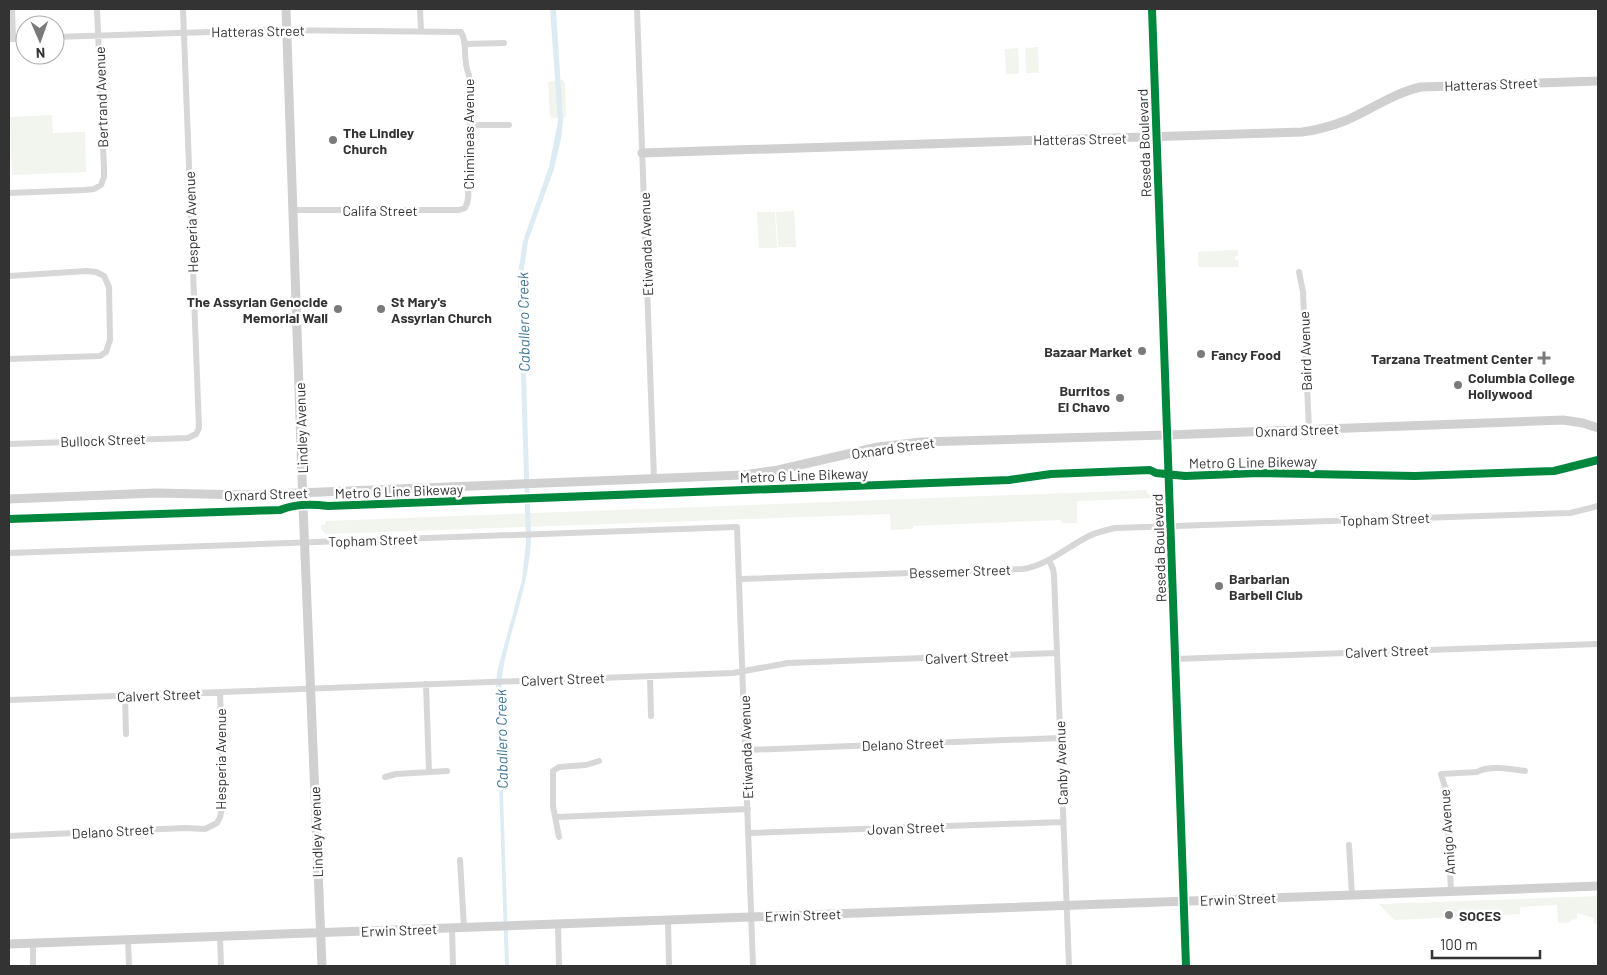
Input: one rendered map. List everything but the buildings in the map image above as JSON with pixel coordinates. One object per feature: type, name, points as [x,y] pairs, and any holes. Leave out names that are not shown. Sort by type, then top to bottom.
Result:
[{"type":"main road","name":"Reseda Boulevard","points":[[1152,9],[1186,966]]},
{"type":"street","points":[[11,39],[12,9]]},
{"type":"street","name":"Bertrand Avenue","points":[[9,193],[85,190],[94,189],[101,185],[104,169],[98,9]]},
{"type":"street","name":"Hesperia Avenue","points":[[183,9],[199,417],[196,434]]},
{"type":"street","name":"Lindley Avenue","points":[[286,9],[310,689],[322,966]]},
{"type":"street","points":[[420,9],[421,30]]},
{"type":"street","name":"Etiwanda Avenue","points":[[637,9],[654,479]]},
{"type":"street","name":"Hatteras Street","points":[[65,37],[287,30],[421,30],[461,32]]},
{"type":"street","name":"Chimineas Avenue","points":[[461,32],[464,36],[465,66],[469,75],[471,166],[468,171],[468,202],[466,208]]},
{"type":"street","points":[[464,44],[504,43]]},
{"type":"street","name":"Hatteras Street","points":[[642,153],[1302,132],[1318,130],[1349,119],[1396,95],[1421,87],[1598,81]]},
{"type":"street","points":[[470,125],[509,125]]},
{"type":"street","name":"Califa Street","points":[[294,210],[459,210],[466,208]]},
{"type":"street","points":[[9,276],[87,271],[96,272],[104,276],[109,287],[110,340],[106,352],[100,356],[9,359]]},
{"type":"street","name":"Baird Avenue","points":[[1299,272],[1303,292],[1309,430]]},
{"type":"street","name":"Oxnard Street","points":[[9,499],[156,494],[225,496],[761,473],[878,447],[921,442],[1167,436],[1563,420],[1583,422],[1598,428]]},
{"type":"street","name":"Bullock Street","points":[[9,444],[188,438],[196,434]]},
{"type":"street","name":"Topham Street","points":[[1170,526],[1570,512],[1598,506]]},
{"type":"street","name":"Bessemer Street","points":[[740,579],[1032,568],[1098,532],[1115,528],[1170,526]]},
{"type":"street","name":"Etiwanda Avenue","points":[[737,527],[754,966]]},
{"type":"street","name":"Topham Street","points":[[9,553],[737,527]]},
{"type":"street","name":"Canby Avenue","points":[[1049,560],[1054,569],[1069,966]]},
{"type":"street","name":"Calvert Street","points":[[1175,658],[1598,644]]},
{"type":"street","name":"Calvert Street","points":[[9,700],[743,673],[788,663],[1057,653]]},
{"type":"street","points":[[650,676],[651,716]]},
{"type":"street","points":[[426,684],[429,772]]},
{"type":"street","name":"Hesperia Avenue","points":[[217,823],[222,808],[220,786],[222,748],[220,693]]},
{"type":"street","points":[[125,696],[126,734]]},
{"type":"street","name":"Delano Street","points":[[746,750],[1060,738]]},
{"type":"street","points":[[559,837],[553,806],[553,771],[559,768],[586,765],[599,761]]},
{"type":"street","name":"Amigo Avenue","points":[[1451,891],[1446,790],[1441,774],[1510,768],[1525,771]]},
{"type":"street","points":[[385,777],[396,774],[446,771]]},
{"type":"street","points":[[556,817],[748,810]]},
{"type":"street","name":"Jovan Street","points":[[748,833],[1063,822]]},
{"type":"street","name":"Delano Street","points":[[9,836],[185,828],[199,830],[217,823]]},
{"type":"street","points":[[1349,845],[1352,894]]},
{"type":"street","points":[[460,860],[464,928]]},
{"type":"street","name":"Erwin Street","points":[[9,944],[1598,886]]},
{"type":"street","points":[[668,920],[669,966]]},
{"type":"street","points":[[558,924],[560,966]]},
{"type":"street","points":[[452,928],[453,966]]},
{"type":"street","points":[[220,936],[221,966]]},
{"type":"street","points":[[128,939],[129,966]]},
{"type":"street","points":[[33,943],[33,966]]},
{"type":"shaded area","points":[[1038,47],[1039,73],[1026,73],[1025,48]]},
{"type":"shaded area","points":[[1018,48],[1019,74],[1006,74],[1005,49]]},
{"type":"shaded area","points":[[563,80],[565,83],[566,114],[564,118],[552,118],[550,115],[548,83],[550,81]]},
{"type":"shaded area","points":[[51,115],[53,133],[85,132],[86,172],[12,175],[10,117]]},
{"type":"shaded area","points":[[794,211],[796,247],[778,247],[776,212]]},
{"type":"shaded area","points":[[757,212],[775,212],[777,248],[759,248]]},
{"type":"shaded area","points":[[1238,250],[1238,256],[1235,256],[1235,260],[1238,260],[1238,267],[1198,267],[1198,252]]},
{"type":"shaded area","points":[[1146,490],[1153,498],[1077,501],[1077,523],[1062,523],[1061,520],[913,526],[913,529],[891,530],[890,514],[326,534],[321,529],[321,525],[325,525],[326,521]]},
{"type":"shaded area","points":[[1598,896],[1598,929],[1597,925],[1593,922],[1594,918],[1577,913],[1577,919],[1571,920],[1571,922],[1558,923],[1557,905],[1520,907],[1520,914],[1394,920],[1379,904]]},
{"type":"water","name":"Caballero Creek","points":[[550,9],[556,9],[563,121],[554,169],[528,241],[523,275],[531,542],[523,591],[506,654],[501,689],[500,709],[509,966],[505,966],[496,691],[497,672],[522,580],[526,542],[518,274],[523,241],[549,167],[558,121]]},
{"type":"cycle path","points":[[1152,9],[1186,966]]},
{"type":"cycle path","name":"Metro G Line Bikeway","points":[[9,519],[280,510],[304,505],[328,506],[1009,480],[1051,474],[1150,470],[1156,473],[1185,476],[1259,473],[1415,476],[1554,471],[1598,460]]},
{"type":"place","name":"The Lindley Church","points":[[333,140]]},
{"type":"place","name":"The Assyrian Genocide Memorial Wall","points":[[338,309]]},
{"type":"place","name":"St Mary's Assyrian Church","points":[[381,309]]},
{"type":"place","name":"Bazaar Market","points":[[1142,351]]},
{"type":"place","name":"Fancy Food","points":[[1201,354]]},
{"type":"place","name":"Tarzana Treatment Center","points":[[1544,358]]},
{"type":"place","name":"Columbia College Hollywood","points":[[1458,385]]},
{"type":"place","name":"Burritos El Chavo","points":[[1120,398]]},
{"type":"place","name":"Barbarian Barbell Club","points":[[1219,586]]},
{"type":"place","name":"SOCES","points":[[1449,915]]}]
